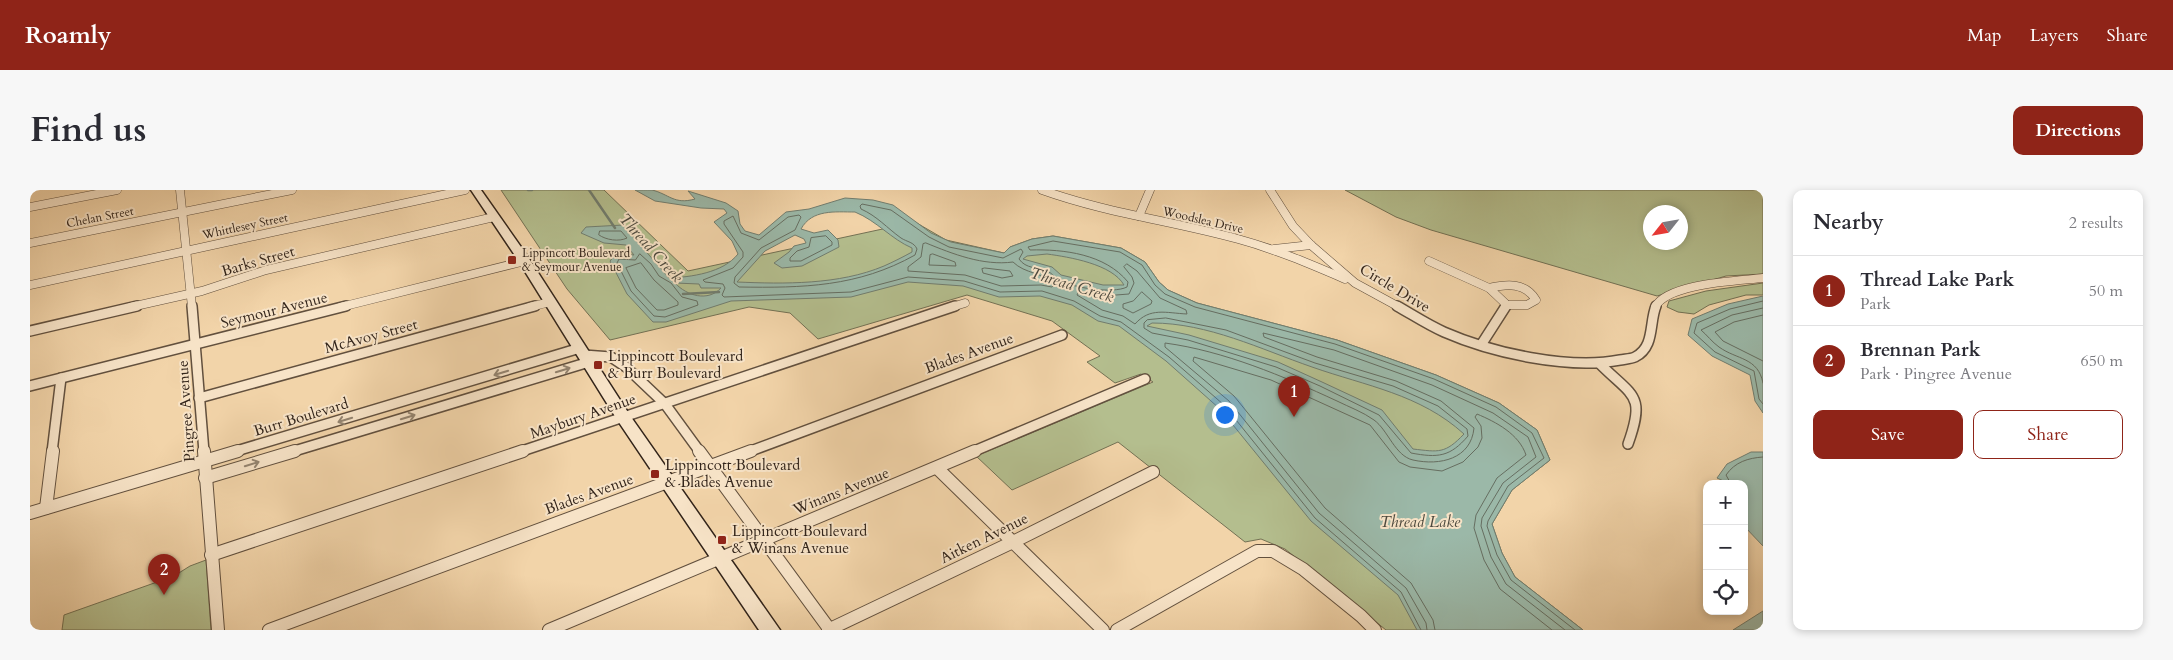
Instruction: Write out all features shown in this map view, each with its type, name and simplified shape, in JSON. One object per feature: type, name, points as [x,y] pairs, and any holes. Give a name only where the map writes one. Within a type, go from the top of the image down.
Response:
[{"type":"street","points":[[30,206],[118,190]]},
{"type":"street","name":"Pingree Avenue","points":[[180,190],[196,344],[218,630]]},
{"type":"street","name":"Chelan Street","points":[[30,243],[292,190]]},
{"type":"street","name":"Whittlesey Street","points":[[30,284],[465,190]]},
{"type":"street","points":[[476,190],[524,261],[624,418],[770,630]]},
{"type":"street","name":"Woodslea Drive","points":[[1042,190],[1073,201],[1224,235],[1273,249],[1355,283]]},
{"type":"street","points":[[1139,216],[1150,190]]},
{"type":"street","name":"Circle Drive","points":[[1270,190],[1293,226],[1311,245],[1355,283],[1444,332],[1481,345],[1537,359],[1600,364],[1636,357],[1650,342],[1655,307],[1666,295],[1683,290],[1763,278]]},
{"type":"street","name":"Barks Street","points":[[30,332],[190,294],[224,285],[266,270],[494,217]]},
{"type":"street","name":"Woodslea Drive","points":[[1273,249],[1311,245]]},
{"type":"street","name":"Seymour Avenue","points":[[30,386],[524,261]]},
{"type":"street","points":[[1429,261],[1489,288],[1507,305],[1527,305],[1536,300],[1530,290],[1520,286],[1510,284],[1489,288]]},
{"type":"street","name":"McAvoy Street","points":[[199,398],[550,302]]},
{"type":"street","name":"Maybury Avenue","points":[[211,555],[965,304]]},
{"type":"street","points":[[1481,345],[1507,305]]},
{"type":"street","name":"Blades Avenue","points":[[268,630],[1062,335]]},
{"type":"street","points":[[585,355],[611,357],[626,367],[665,404],[829,630]]},
{"type":"street","name":"Burr Boulevard","points":[[30,513],[585,355]]},
{"type":"street","name":"Burr Boulevard","points":[[205,478],[585,355]]},
{"type":"street","points":[[1600,364],[1632,394],[1637,405],[1628,444]]},
{"type":"street","points":[[46,508],[61,378]]},
{"type":"street","name":"Winans Avenue","points":[[549,630],[1145,380]]},
{"type":"street","points":[[937,468],[1015,541],[1103,630]]},
{"type":"street","name":"Aitken Avenue","points":[[829,630],[1015,541],[1153,472]]},
{"type":"street","points":[[1117,630],[1258,551],[1273,551],[1303,569],[1361,616],[1375,630]]},
{"type":"green space","points":[[501,190],[604,190],[688,271],[915,222],[946,240],[1004,253],[1010,247],[1032,239],[1053,236],[1121,248],[1145,262],[1159,282],[1168,290],[1197,303],[1337,340],[1436,375],[1499,403],[1537,430],[1550,460],[1512,490],[1492,524],[1502,553],[1515,577],[1583,630],[1386,630],[1285,549],[1261,539],[1245,542],[1118,442],[1012,490],[976,456],[1153,382],[1141,374],[1115,383],[1087,362],[1100,356],[1052,321],[967,295],[818,339],[790,313],[749,307],[610,340],[567,289]]},
{"type":"green space","points":[[1345,190],[1763,190],[1763,274],[1726,276],[1657,296],[1431,230],[1396,217]]},
{"type":"green space","points":[[1763,283],[1763,295],[1746,295],[1709,305],[1694,314],[1678,312],[1667,307],[1669,301],[1706,291]]},
{"type":"green space","points":[[206,560],[211,630],[62,630],[64,615],[174,576],[190,566]]},
{"type":"water","name":"Thread Lake","points":[[635,190],[652,190],[682,201],[695,199],[688,191],[726,203],[738,211],[740,224],[745,231],[759,235],[786,212],[809,209],[845,198],[873,200],[893,205],[931,233],[951,242],[1004,253],[1010,247],[1032,239],[1053,236],[1121,248],[1145,262],[1159,282],[1168,290],[1197,303],[1337,340],[1436,375],[1499,403],[1537,430],[1550,460],[1512,490],[1492,524],[1502,553],[1515,577],[1583,630],[1417,630],[1398,595],[1311,521],[1220,409],[1166,361],[1119,326],[1098,321],[1072,305],[1040,296],[999,297],[963,286],[908,282],[851,297],[731,301],[666,322],[653,322],[627,294],[610,261],[617,253],[634,255],[626,245],[604,243],[581,233],[586,227],[623,225],[669,278],[697,275],[715,270],[724,266],[738,254],[732,241],[714,222],[727,213],[724,209],[701,208],[655,201]],"holes":[[[832,212],[855,212],[912,248],[912,252],[884,266],[849,277],[792,283],[737,282],[765,251],[795,235],[804,239],[806,243],[794,246],[774,263],[782,268],[802,266],[839,247],[838,240],[828,230],[814,233],[801,229],[811,218]],[[1047,254],[1089,263],[1110,272],[1124,285],[1103,285],[1061,275],[1052,267],[1023,259],[1027,256]],[[675,283],[699,284],[701,288],[721,288],[710,295],[704,296],[691,294]],[[1152,323],[1173,324],[1193,327],[1234,338],[1312,367],[1411,400],[1447,420],[1464,434],[1452,445],[1441,450],[1413,449],[1382,410],[1322,382],[1278,362],[1189,335],[1147,326]]]},
{"type":"water","points":[[1763,296],[1763,413],[1755,401],[1750,375],[1712,356],[1688,335],[1692,319],[1728,304]]},
{"type":"water","points":[[1751,452],[1763,452],[1763,546],[1748,530],[1748,480],[1721,480],[1717,478],[1727,464]]},
{"type":"water","points":[[1763,611],[1763,630],[1733,630]]},
{"type":"waterway","name":"Thread Creek","points":[[589,190],[615,228]]},
{"type":"waterway","name":"Thread Creek","points":[[683,294],[719,292]]},
{"type":"place","name":"Lippincott Boulevard & Seymour Avenue","points":[[512,260]]},
{"type":"place","name":"Lippincott Boulevard & Burr Boulevard","points":[[598,365]]},
{"type":"place","name":"Thread Lake Park","points":[[1294,417]]},
{"type":"place","name":"Lippincott Boulevard & Blades Avenue","points":[[655,474]]},
{"type":"place","name":"Lippincott Boulevard & Winans Avenue","points":[[722,540]]},
{"type":"place","name":"Brennan Park","points":[[164,595]]}]
